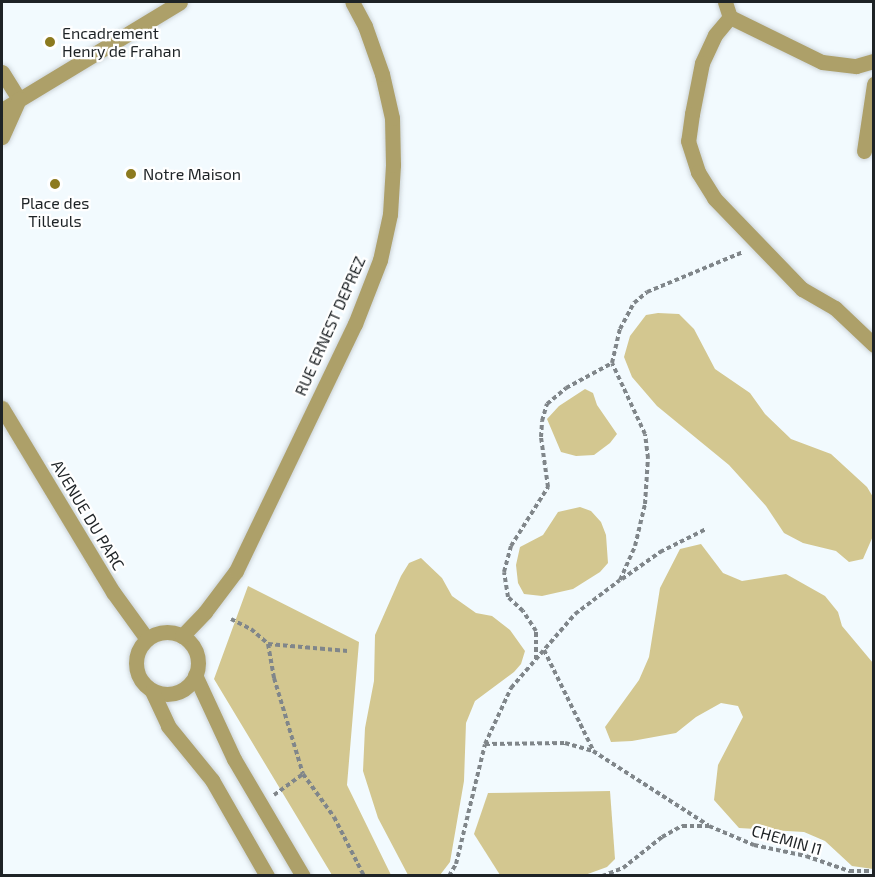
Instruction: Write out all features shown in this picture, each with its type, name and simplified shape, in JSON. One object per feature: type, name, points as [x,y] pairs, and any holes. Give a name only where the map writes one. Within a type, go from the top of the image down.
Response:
[{"type":"street","points":[[2,110],[180,2]]},
{"type":"street","name":"RUE ERNEST DEPREZ","points":[[182,636],[205,612],[236,571],[355,324],[380,261],[390,214],[393,165],[392,118],[382,74],[365,26],[352,2]]},
{"type":"street","points":[[725,2],[730,17],[822,62],[856,66],[873,61]]},
{"type":"street","points":[[730,17],[715,35],[702,63],[688,141],[698,172],[714,198],[802,289],[835,308],[873,345]]},
{"type":"street","points":[[2,72],[19,99]]},
{"type":"street","points":[[864,151],[873,84]]},
{"type":"street","points":[[2,137],[19,99]]},
{"type":"street","name":"AVENUE DU PARC","points":[[2,408],[113,591],[147,639]]},
{"type":"street","points":[[152,691],[172,694],[182,690],[195,675],[198,666],[194,649],[182,636],[165,632],[147,639],[140,646],[136,666],[138,676],[152,691],[168,726],[212,780],[267,876]]},
{"type":"street","points":[[195,675],[234,759],[303,876]]},
{"type":"path","points":[[620,580],[635,546],[643,514],[648,458],[645,434],[612,363],[620,329],[634,303],[647,292],[761,245]]},
{"type":"path","points":[[536,659],[536,631],[523,611],[508,597],[504,572],[511,546],[548,487],[541,437],[542,421],[548,404],[566,388],[612,363]]},
{"type":"path","points":[[449,876],[456,864],[485,744],[511,688],[575,615],[660,552],[706,529]]},
{"type":"path","points":[[231,619],[251,629],[268,644],[348,651]]},
{"type":"path","points":[[268,644],[274,678],[303,774],[334,817],[364,876]]},
{"type":"path","points":[[544,650],[593,751]]},
{"type":"path","points":[[485,744],[565,743],[593,751],[709,826]]},
{"type":"path","points":[[287,786],[303,774]]},
{"type":"path","name":"CHEMIN I1","points":[[602,876],[623,868],[662,837],[682,826],[709,826],[754,845],[807,856],[849,871],[873,871]]},
{"type":"shaded area","points":[[679,314],[694,329],[715,369],[750,393],[765,414],[791,439],[831,454],[867,487],[873,497],[873,536],[863,559],[849,562],[836,551],[803,543],[784,533],[766,506],[729,465],[657,406],[632,377],[624,357],[630,336],[646,315]]},
{"type":"shaded area","points":[[585,389],[593,393],[597,405],[617,434],[610,443],[594,455],[576,456],[561,452],[547,419],[559,406]]},
{"type":"shaded area","points":[[580,507],[591,511],[601,522],[606,535],[608,563],[600,572],[573,589],[542,596],[524,594],[518,583],[516,565],[520,547],[543,535],[558,512]]},
{"type":"shaded area","points":[[701,544],[723,573],[742,581],[786,574],[825,596],[838,612],[842,626],[873,663],[873,869],[852,866],[825,841],[804,832],[739,828],[714,800],[718,765],[743,717],[738,706],[721,703],[696,717],[676,733],[632,741],[611,742],[605,727],[639,680],[649,657],[660,588],[680,549]]},
{"type":"shaded area","points":[[421,558],[442,578],[452,596],[476,613],[492,616],[510,630],[525,651],[521,664],[514,672],[475,701],[466,723],[464,781],[450,862],[440,875],[408,875],[378,818],[363,771],[365,728],[374,681],[375,635],[401,576],[409,563]]},
{"type":"shaded area","points":[[248,586],[359,642],[347,785],[391,875],[332,875],[214,679]]},
{"type":"shaded area","points":[[610,791],[615,859],[607,867],[585,875],[500,875],[474,834],[488,793]]},
{"type":"place","name":"Encadrement Henry de Frahan","points":[[50,42]]},
{"type":"place","name":"Notre Maison","points":[[131,174]]},
{"type":"place","name":"Place des Tilleuls","points":[[55,184]]}]
